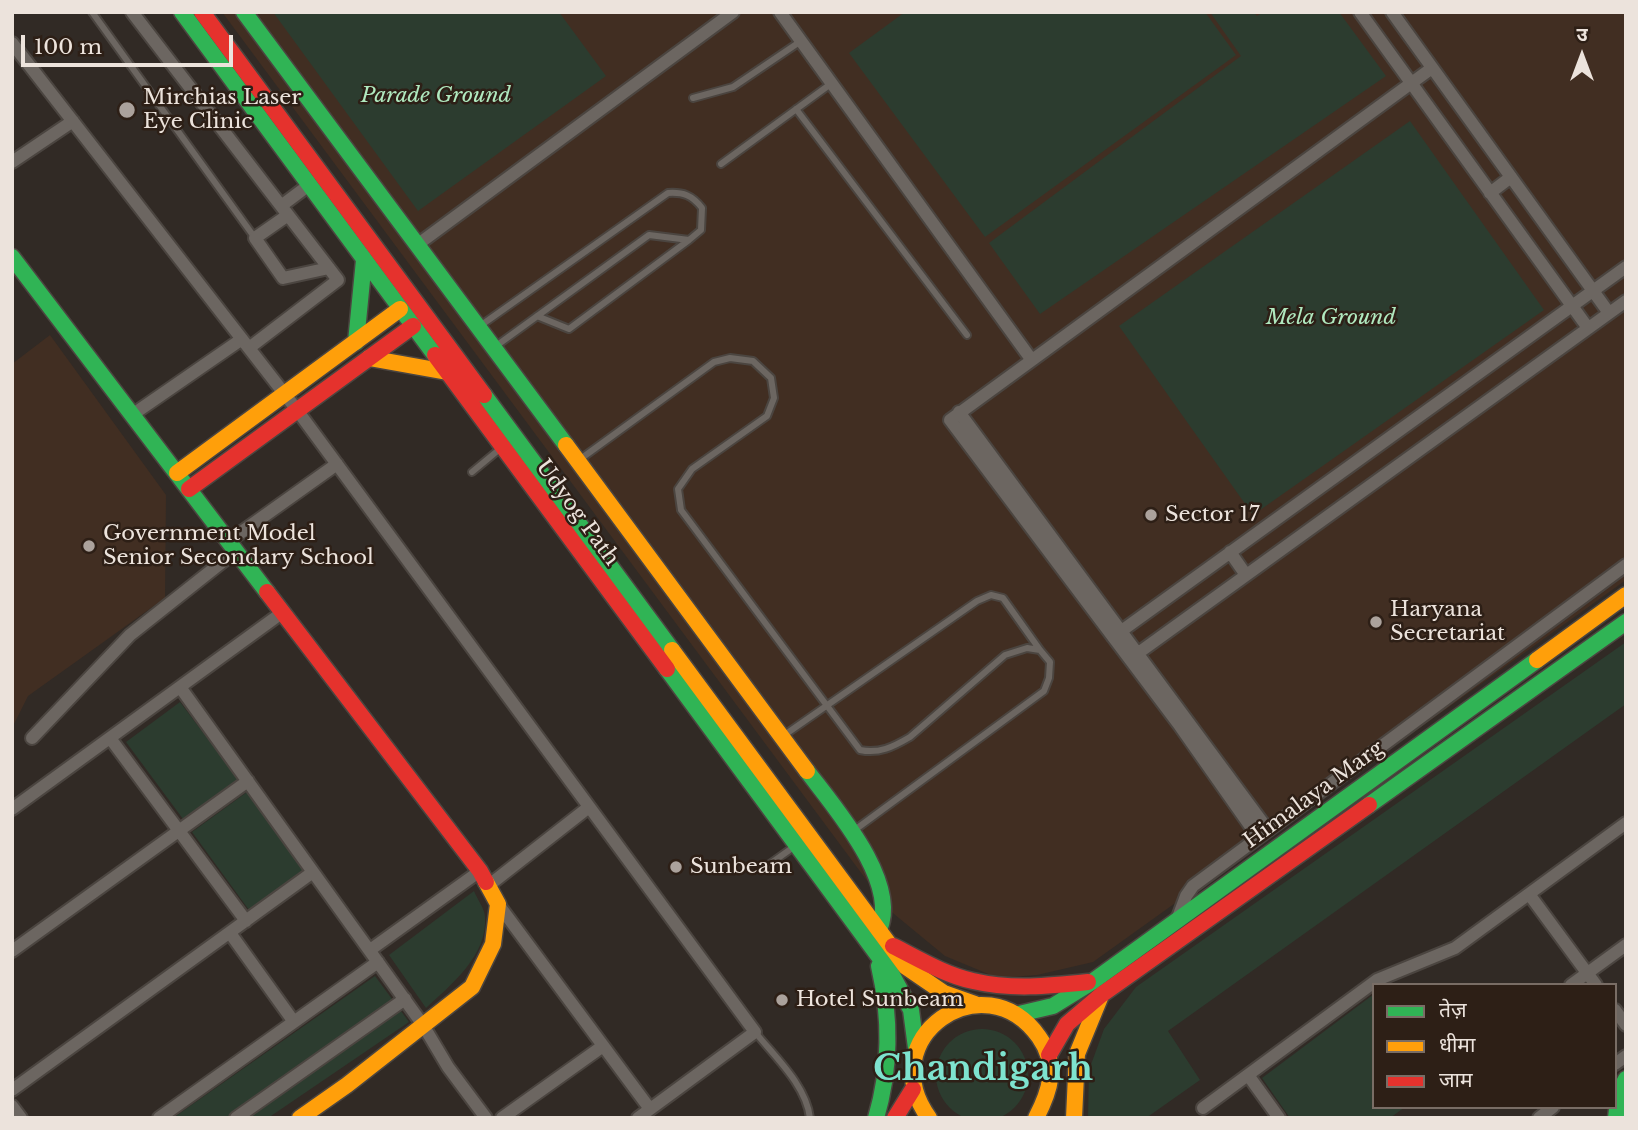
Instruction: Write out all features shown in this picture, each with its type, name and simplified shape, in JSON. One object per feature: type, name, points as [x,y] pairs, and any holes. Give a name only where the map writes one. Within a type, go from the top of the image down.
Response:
[{"type":"main road","name":"Udyog Path","points":[[181,12],[796,845],[883,949],[906,967],[944,993],[975,1004],[1002,1007],[1019,1014]]},
{"type":"main road","name":"Udyog Path","points":[[202,12],[879,930],[891,973],[911,1010],[916,1048],[911,1079],[913,1089]]},
{"type":"main road","points":[[244,12],[853,832],[879,886],[884,919],[879,930]]},
{"type":"main road","points":[[12,257],[480,871],[498,904],[493,944],[472,987],[347,1085],[300,1118]]},
{"type":"main road","points":[[355,342],[364,260]]},
{"type":"main road","points":[[177,473],[400,309]]},
{"type":"main road","points":[[189,489],[413,326]]},
{"type":"main road","points":[[369,358],[447,372]]},
{"type":"main road","name":"Himalaya Marg","points":[[1049,1055],[1067,1024],[1097,989],[1177,921],[1626,595]]},
{"type":"main road","name":"Himalaya Marg","points":[[1019,1014],[1053,1006],[1097,989],[1626,622]]},
{"type":"main road","points":[[876,1118],[887,1070],[890,1029],[883,949],[973,981],[1030,987],[1097,989],[1077,1054],[1074,1118]]},
{"type":"main road","points":[[916,1048],[931,1025],[947,1013],[975,1004]]},
{"type":"main road","points":[[1019,1014],[1043,1041],[1049,1055],[1052,1074],[1047,1110],[1036,1118]]},
{"type":"main road","points":[[1616,1118],[1619,1092],[1626,1079]]},
{"type":"main road","points":[[895,1118],[913,1089]]},
{"type":"main road","points":[[913,1089],[918,1103],[929,1118]]},
{"type":"street","points":[[132,12],[338,280],[245,344],[132,415]]},
{"type":"street","points":[[416,245],[733,12]]},
{"type":"street","points":[[780,12],[1031,359]]},
{"type":"street","points":[[1360,12],[1588,328]]},
{"type":"street","points":[[1392,12],[1609,313]]},
{"type":"street","points":[[12,43],[285,394],[755,1032],[638,1118]]},
{"type":"street","points":[[1263,834],[959,412],[1432,68]]},
{"type":"street","points":[[12,162],[73,121]]},
{"type":"street","points":[[1490,193],[1511,177]]},
{"type":"street","points":[[309,185],[255,238],[283,278],[329,268]]},
{"type":"street","points":[[1117,634],[1626,267]]},
{"type":"street","points":[[1134,656],[1626,301]]},
{"type":"street","points":[[32,738],[130,635],[232,546],[337,464]]},
{"type":"street","points":[[1230,552],[1246,575]]},
{"type":"street","points":[[1177,921],[1186,896],[1193,886],[1626,565]]},
{"type":"street","points":[[12,810],[282,612]]},
{"type":"street","points":[[180,687],[424,1025],[448,1067],[486,1118]]},
{"type":"street","points":[[110,738],[246,921]]},
{"type":"street","points":[[12,951],[247,781]]},
{"type":"street","points":[[488,886],[589,807]]},
{"type":"street","points":[[1373,983],[1455,948],[1626,823]]},
{"type":"street","points":[[370,950],[480,871]]},
{"type":"street","points":[[12,1090],[313,872]]},
{"type":"street","points":[[1529,894],[1595,983]]},
{"type":"street","points":[[498,904],[650,1109]]},
{"type":"street","points":[[230,933],[294,1022]]},
{"type":"street","points":[[1574,983],[1626,945]]},
{"type":"street","points":[[159,1118],[378,962]]},
{"type":"street","points":[[1203,1108],[1372,984]]},
{"type":"street","points":[[236,1118],[405,999]]},
{"type":"street","points":[[502,1118],[603,1046]]},
{"type":"street","points":[[1248,1075],[1279,1118]]},
{"type":"street","points":[[12,1106],[21,1118]]},
{"type":"street","points":[[1539,1118],[1553,1111]]},
{"type":"lane","points":[[92,12],[255,238]]},
{"type":"lane","points":[[693,99],[733,87],[801,41]]},
{"type":"lane","points":[[721,163],[831,83]]},
{"type":"lane","points":[[796,109],[967,335]]},
{"type":"lane","points":[[478,328],[667,193],[680,192],[694,198],[702,208],[701,230],[569,329],[537,316]]},
{"type":"lane","points":[[493,348],[649,235],[689,240]]},
{"type":"lane","points":[[578,461],[714,362],[730,358],[753,361],[771,378],[774,398],[767,416],[692,469],[678,489],[681,510],[860,750],[873,753],[891,748],[909,737],[1005,655],[1027,648],[1040,650]]},
{"type":"lane","points":[[472,472],[502,447]]},
{"type":"lane","points":[[782,737],[977,601],[991,595],[1003,598],[1050,662],[1049,678],[1044,691],[853,832]]},
{"type":"lane","points":[[767,866],[796,845]]},
{"type":"lane","points":[[755,1032],[802,1091],[810,1118]]},
{"type":"shaded area","points":[[222,12],[1626,12],[1626,580],[1093,962],[1037,975],[998,978],[945,956],[888,909]]},
{"type":"shaded area","name":"Government Model Senior Secondary School","points":[[50,335],[166,495],[165,598],[28,696],[12,728],[12,364]]},
{"type":"green space","name":"Parade Ground","points":[[273,12],[559,12],[606,76],[418,211]]},
{"type":"green space","points":[[905,12],[1205,12],[1236,55],[985,237],[849,53]]},
{"type":"green space","points":[[1210,12],[1254,12],[1257,16],[1263,12],[1339,12],[1386,76],[1040,314],[989,243],[1241,56]]},
{"type":"green space","name":"Mela Ground","points":[[1410,121],[1544,310],[1253,515],[1119,326]]},
{"type":"green space","points":[[1626,642],[1626,704],[1168,1031],[1200,1080],[1146,1118],[1088,1118],[1089,1070],[1104,1029],[1136,987]]},
{"type":"green space","points":[[180,702],[238,779],[183,819],[126,742]]},
{"type":"green space","points":[[247,792],[304,869],[249,910],[192,832]]},
{"type":"green space","points":[[474,891],[485,914],[481,944],[466,968],[426,1008],[389,955]]},
{"type":"green space","points":[[375,976],[409,1022],[268,1118],[173,1118]]},
{"type":"green space","points":[[1372,996],[1372,1109],[1402,1109],[1390,1118],[1290,1118],[1262,1078]]},
{"type":"green space","points":[[982,1029],[1000,1033],[1014,1043],[1024,1057],[1028,1075],[1024,1093],[1014,1107],[1000,1117],[982,1121],[964,1117],[950,1107],[940,1093],[936,1075],[940,1057],[950,1043],[964,1033]]},
{"type":"traffic: fast","points":[[182,12],[435,355]]},
{"type":"traffic: fast","points":[[244,12],[566,445]]},
{"type":"traffic: fast","points":[[12,257],[267,592]]},
{"type":"traffic: fast","points":[[356,342],[364,260]]},
{"type":"traffic: fast","points":[[484,395],[672,650]]},
{"type":"traffic: fast","points":[[1369,805],[1626,622]]},
{"type":"traffic: fast","points":[[1019,1014],[1053,1006],[1092,982],[1537,660]]},
{"type":"traffic: fast","points":[[667,669],[891,973],[911,1010],[916,1048]]},
{"type":"traffic: fast","points":[[807,771],[848,825],[873,868],[881,890],[883,911],[879,930]]},
{"type":"traffic: fast","points":[[876,1118],[888,1042],[886,1005],[879,966]]},
{"type":"traffic: fast","points":[[1616,1118],[1619,1092],[1626,1079]]},
{"type":"traffic: slow","points":[[177,473],[400,309]]},
{"type":"traffic: slow","points":[[369,358],[447,372]]},
{"type":"traffic: slow","points":[[566,445],[807,771]]},
{"type":"traffic: slow","points":[[1537,660],[1626,595]]},
{"type":"traffic: slow","points":[[672,650],[906,967],[944,993],[975,1004]]},
{"type":"traffic: slow","points":[[300,1118],[347,1085],[472,987],[493,944],[498,904],[486,882]]},
{"type":"traffic: slow","points":[[1074,1118],[1077,1054],[1100,998]]},
{"type":"traffic: slow","points":[[929,1118],[915,1088],[914,1061],[924,1037],[942,1018],[965,1007],[990,1006],[1016,1015],[1039,1037],[1045,1047],[1051,1068],[1050,1078],[1036,1118]]},
{"type":"traffic: jam","points":[[202,12],[484,395]]},
{"type":"traffic: jam","points":[[189,489],[413,326]]},
{"type":"traffic: jam","points":[[435,355],[667,669]]},
{"type":"traffic: jam","points":[[267,592],[486,882]]},
{"type":"traffic: jam","points":[[1049,1055],[1067,1024],[1101,995],[1369,805]]},
{"type":"traffic: jam","points":[[893,946],[952,975],[987,984],[1030,986],[1088,982]]},
{"type":"traffic: jam","points":[[895,1118],[913,1089]]},
{"type":"place","name":"Mirchias Laser Eye Clinic","points":[[127,110]]},
{"type":"place","name":"Sector 17","points":[[1151,515]]},
{"type":"place","name":"Government Model Senior Secondary School","points":[[89,546]]},
{"type":"place","name":"Haryana Secretariat","points":[[1376,622]]},
{"type":"place","name":"Sunbeam","points":[[676,867]]},
{"type":"place","name":"Hotel Sunbeam","points":[[782,1000]]},
{"type":"district","name":"Chandigarh","points":[[983,1070]]}]
